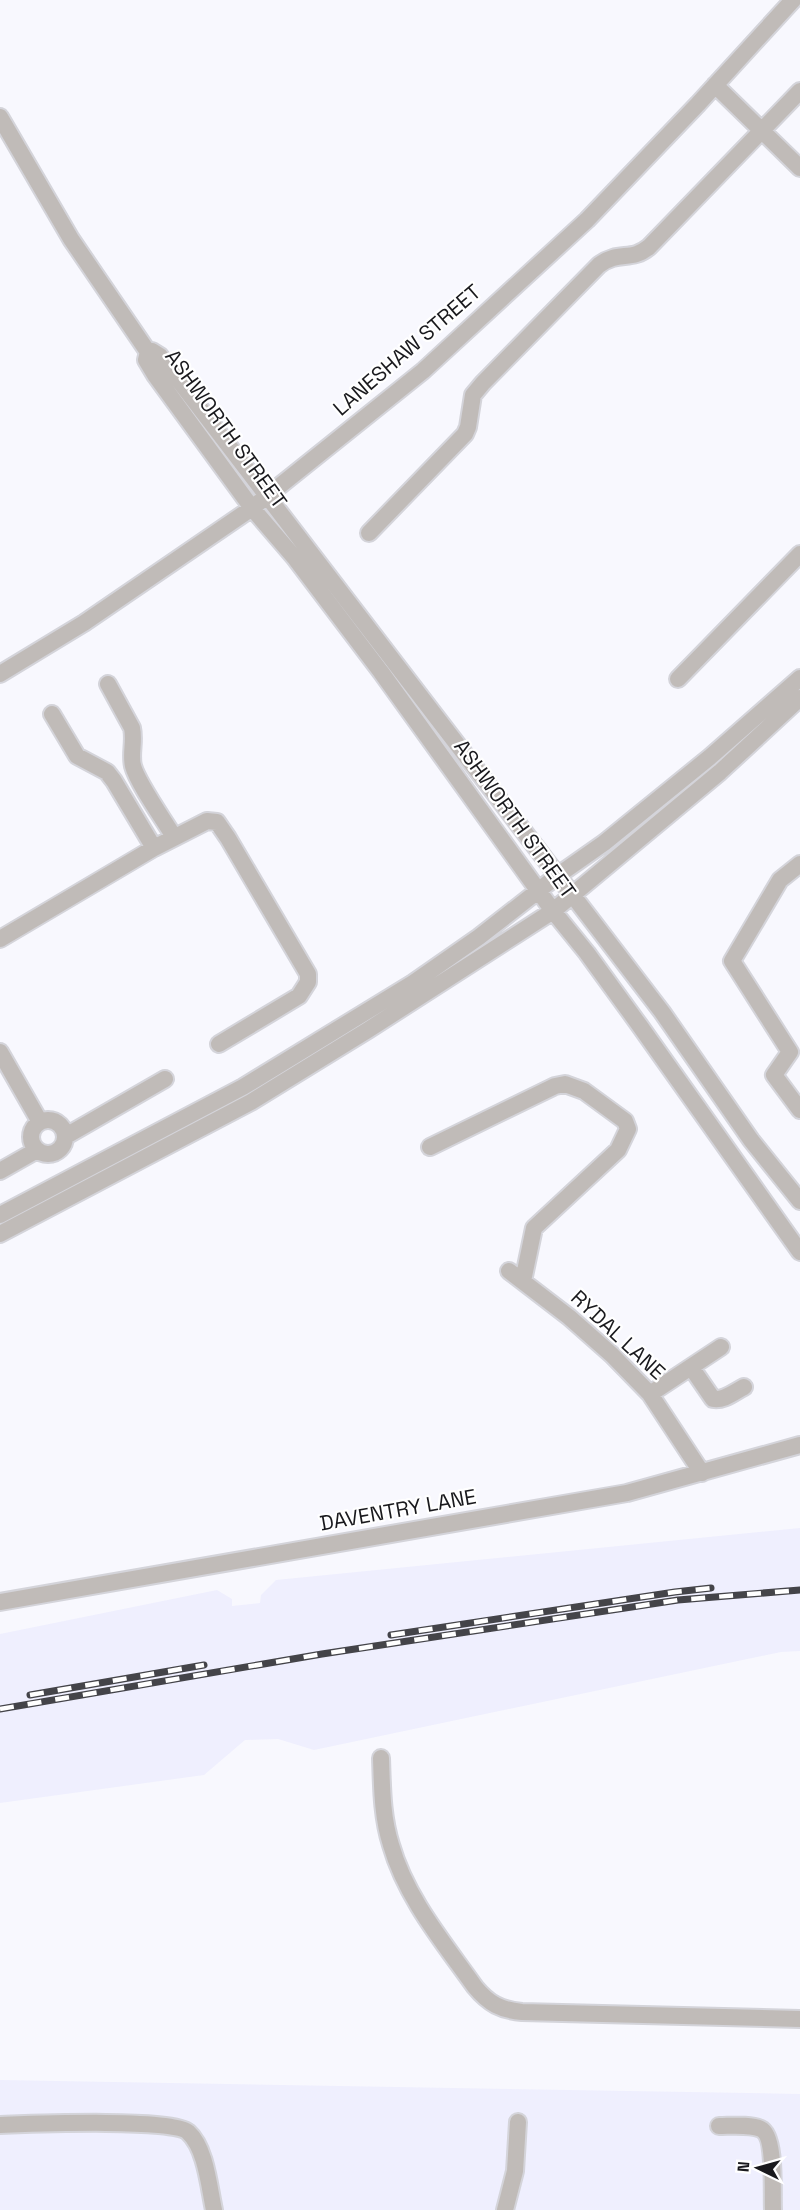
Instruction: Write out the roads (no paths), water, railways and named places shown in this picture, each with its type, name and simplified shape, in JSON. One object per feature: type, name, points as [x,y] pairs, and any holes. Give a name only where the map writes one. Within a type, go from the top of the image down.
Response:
[{"type":"street","name":"LANESHAW STREET","points":[[0,674],[84,623],[252,508],[423,371],[587,220],[715,86],[793,0]]},
{"type":"street","points":[[715,86],[800,168]]},
{"type":"street","points":[[369,533],[465,434],[473,395],[483,383],[599,265],[608,258],[634,256],[649,247],[800,91]]},
{"type":"street","points":[[0,117],[71,239],[148,352]]},
{"type":"street","name":"ASHWORTH STREET","points":[[800,1201],[751,1140],[662,1011],[267,495],[160,356],[152,351],[148,352],[146,360],[154,375],[252,508],[294,557],[375,663],[553,911],[640,1026],[800,1252]]},
{"type":"street","points":[[678,679],[800,554]]},
{"type":"street","points":[[0,1215],[243,1087],[413,983],[479,937],[612,836],[710,757],[800,678]]},
{"type":"street","points":[[108,684],[132,728],[134,736],[132,757],[137,774],[174,837]]},
{"type":"street","points":[[0,1234],[251,1102],[553,911],[720,772],[800,698]]},
{"type":"street","points":[[51,714],[77,756],[107,772],[114,781],[154,848]]},
{"type":"street","points":[[0,939],[174,837],[207,821],[217,822],[308,974],[308,982],[299,996],[219,1044]]},
{"type":"street","points":[[800,864],[780,880],[732,961],[790,1052],[774,1075],[800,1110]]},
{"type":"street","points":[[0,1052],[39,1122]]},
{"type":"street","points":[[39,1122],[32,1132],[31,1139],[36,1150],[43,1154],[56,1153],[62,1149],[66,1136],[165,1079]]},
{"type":"street","points":[[430,1147],[555,1086],[565,1084],[584,1091],[625,1120],[628,1129],[618,1150],[534,1228],[523,1281]]},
{"type":"street","points":[[39,1122],[53,1121],[59,1124],[66,1136]]},
{"type":"street","points":[[0,1171],[36,1150]]},
{"type":"street","name":"RYDAL LANE","points":[[509,1271],[569,1317],[612,1355],[650,1394],[702,1473]]},
{"type":"street","points":[[650,1394],[720,1347]]},
{"type":"street","points":[[690,1367],[713,1398],[719,1400],[725,1398],[744,1386]]},
{"type":"street","name":"DAVENTRY LANE","points":[[0,1602],[627,1493],[800,1445]]},
{"type":"street","points":[[381,1758],[384,1809],[390,1844],[409,1890],[475,1987],[486,2000],[495,2006],[506,2011],[522,2012],[800,2019]]},
{"type":"street","points":[[505,2210],[515,2171],[518,2122]]},
{"type":"street","points":[[0,2125],[111,2123],[173,2126],[187,2130],[201,2150],[214,2210]]},
{"type":"street","points":[[719,2126],[760,2128],[767,2134],[771,2145],[773,2210]]},
{"type":"railway","points":[[391,1635],[711,1588]]},
{"type":"railway","points":[[0,1709],[322,1654],[678,1600],[800,1590]]},
{"type":"railway","points":[[30,1695],[204,1665]]}]
